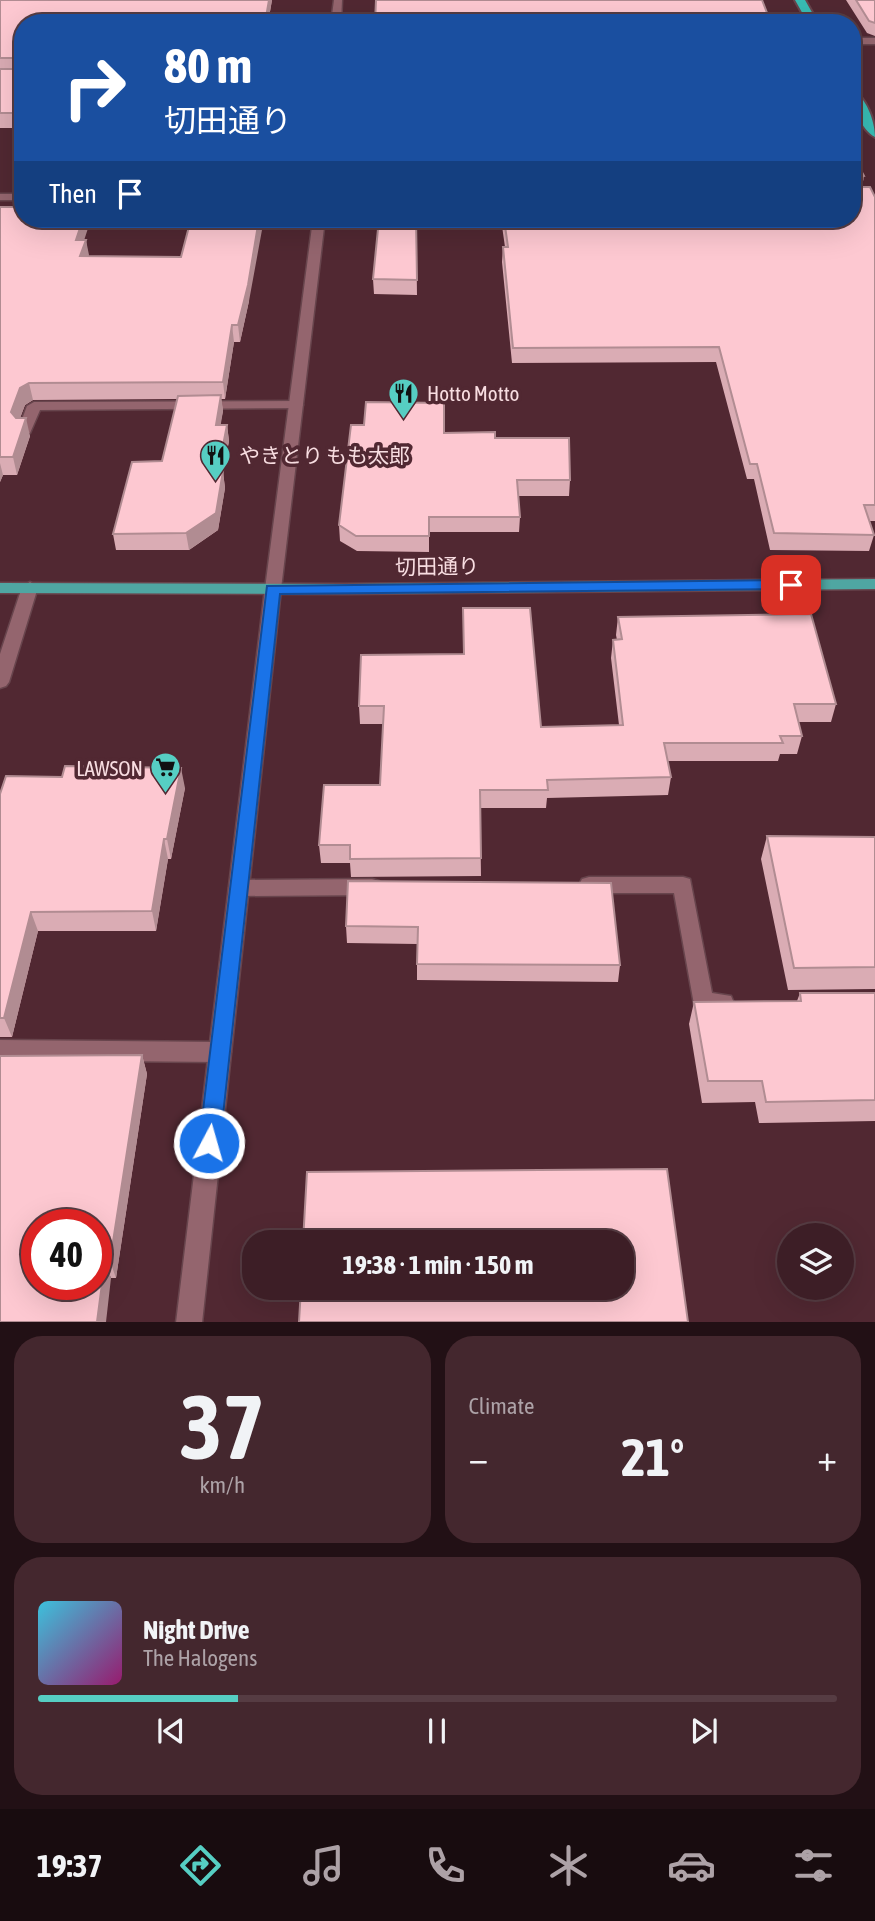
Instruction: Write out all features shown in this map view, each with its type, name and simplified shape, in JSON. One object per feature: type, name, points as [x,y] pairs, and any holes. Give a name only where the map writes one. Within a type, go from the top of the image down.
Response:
[{"type":"highway","points":[[861,109],[875,133]]},
{"type":"main road","name":"切田通り","points":[[0,588],[273,589],[875,584]]},
{"type":"street","points":[[189,1322],[273,589],[318,228]]},
{"type":"street","points":[[25,430],[34,406],[296,405]]},
{"type":"street","points":[[0,682],[30,587]]},
{"type":"street","points":[[572,886],[683,885],[703,1003],[742,1003]]},
{"type":"street","points":[[239,888],[391,887]]},
{"type":"street","points":[[0,1050],[220,1052]]},
{"type":"building","points":[[0,0],[269,0],[267,14],[14,14],[14,58],[0,58]]},
{"type":"building","points":[[376,0],[762,0],[767,14],[375,14]]},
{"type":"building","points":[[856,0],[875,0],[875,23],[869,21]]},
{"type":"building","points":[[0,69],[14,69],[14,113],[0,113]]},
{"type":"building","points":[[861,187],[870,187],[875,197],[875,505],[864,505],[874,535],[774,533],[757,464],[750,464],[719,347],[513,348],[503,247],[508,247],[505,228],[861,228]]},
{"type":"building","points":[[0,207],[14,207],[14,228],[80,228],[76,240],[86,240],[80,256],[181,257],[189,228],[258,228],[238,325],[232,325],[223,382],[29,383],[20,388],[11,412],[16,418],[26,418],[13,457],[0,457]]},
{"type":"building","points":[[378,228],[416,228],[417,280],[373,279]]},
{"type":"building","points":[[221,395],[216,425],[227,425],[218,471],[223,471],[216,513],[186,533],[113,534],[132,462],[162,461],[178,396]]},
{"type":"building","points":[[366,402],[444,403],[444,433],[495,432],[495,438],[569,438],[570,480],[517,480],[520,517],[429,517],[429,536],[356,536],[339,525],[351,425],[364,425]]},
{"type":"building","points":[[463,608],[530,608],[541,727],[623,725],[613,640],[622,639],[618,617],[811,614],[836,704],[794,704],[802,736],[780,736],[783,743],[664,743],[671,777],[547,780],[548,790],[480,790],[481,858],[350,859],[350,845],[319,845],[324,785],[380,785],[384,706],[359,706],[361,655],[464,654]]},
{"type":"building","points":[[65,766],[181,768],[167,839],[164,839],[152,911],[31,912],[4,1018],[0,1018],[0,794],[6,776],[62,777]]},
{"type":"building","points":[[767,836],[875,837],[875,967],[794,968]]},
{"type":"building","points":[[348,881],[611,883],[620,965],[417,964],[418,927],[346,926]]},
{"type":"building","points":[[800,993],[875,993],[875,1100],[766,1102],[762,1081],[708,1081],[694,1002],[801,1001]]},
{"type":"building","points":[[142,1055],[112,1248],[112,1209],[21,1209],[21,1300],[100,1300],[97,1322],[0,1322],[0,1056]]},
{"type":"building","points":[[667,1169],[688,1322],[299,1322],[300,1300],[634,1300],[634,1230],[304,1230],[307,1172]]},
{"type":"place","name":"Hotto Motto","points":[[404,420]]},
{"type":"place","name":"やきとり もも太郎","points":[[216,482]]},
{"type":"place","name":"LAWSON","points":[[166,795]]},
{"type":"route","points":[[209,1143],[273,589],[791,585]]}]
